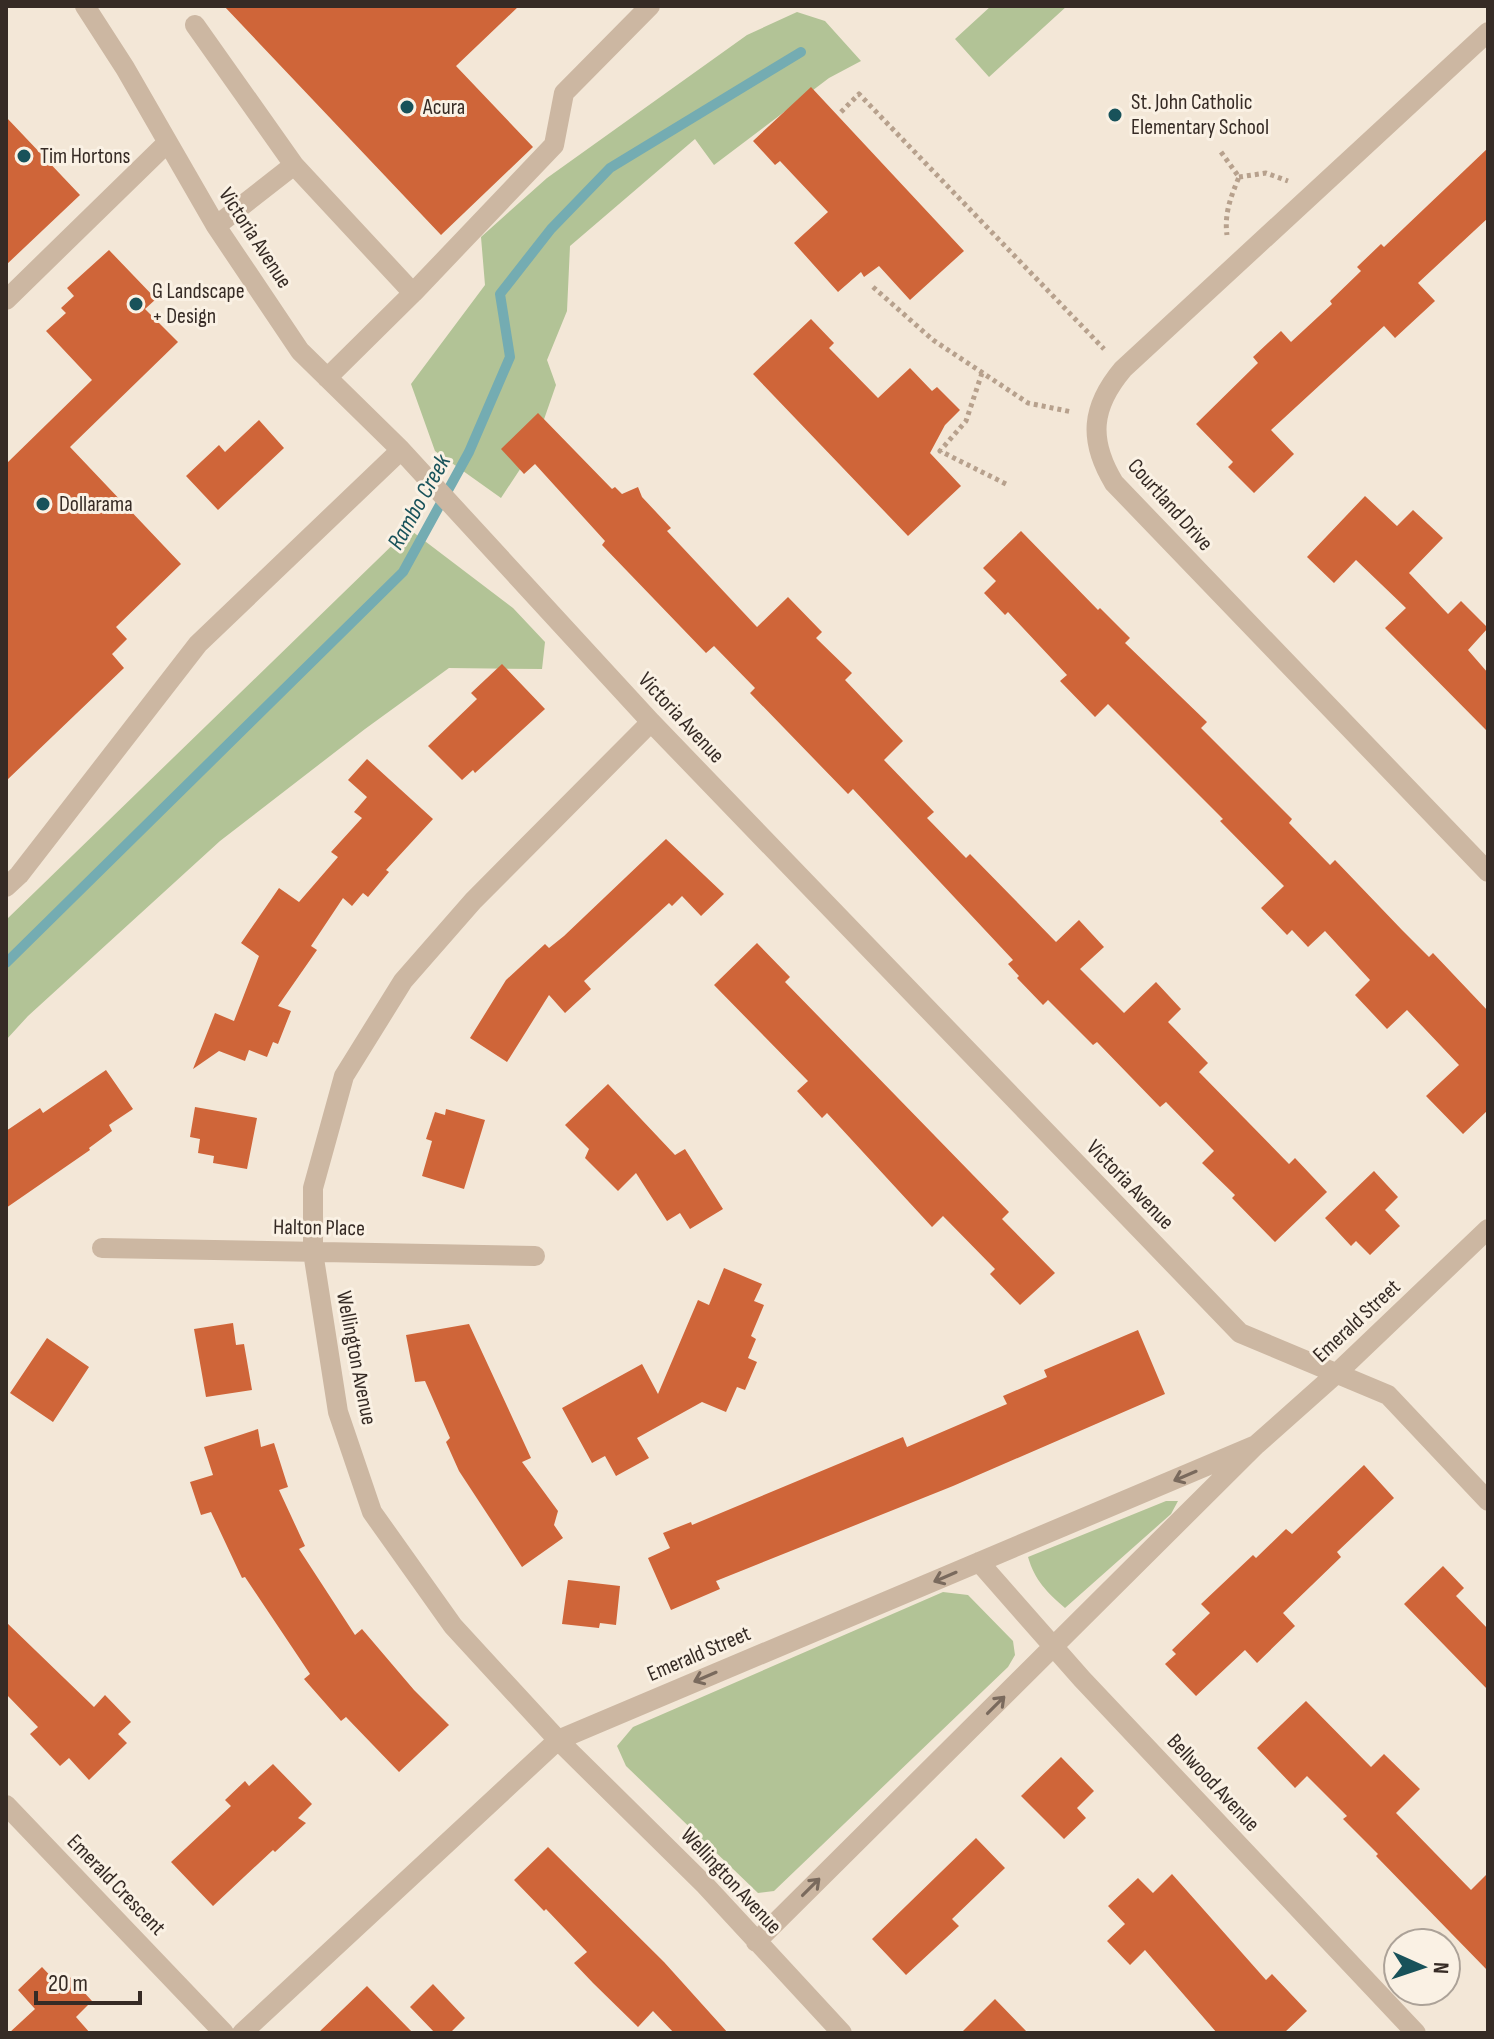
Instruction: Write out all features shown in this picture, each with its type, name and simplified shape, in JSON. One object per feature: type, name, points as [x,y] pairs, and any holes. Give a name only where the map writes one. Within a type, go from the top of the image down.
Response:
[{"type":"street","name":"Victoria Avenue","points":[[85,6],[125,68],[216,226],[300,351],[401,450],[651,722],[1240,1333],[1388,1395],[1488,1501]]},
{"type":"street","points":[[327,378],[554,145],[564,93],[650,6]]},
{"type":"street","points":[[195,25],[294,165],[413,293]]},
{"type":"street","name":"Courtland Drive","points":[[1488,32],[1123,369],[1105,390],[1097,417],[1102,463],[1114,483],[1488,872]]},
{"type":"street","points":[[6,300],[167,143]]},
{"type":"street","points":[[216,226],[294,165]]},
{"type":"street","points":[[6,887],[19,875],[198,644],[401,450]]},
{"type":"street","name":"Wellington Avenue","points":[[651,722],[473,901],[403,981],[344,1076],[313,1188],[313,1252],[338,1412],[372,1512],[453,1626],[558,1740],[705,1885],[842,2033]]},
{"type":"street","name":"Emerald Street","points":[[756,1942],[1256,1445],[1337,1373],[1488,1229]]},
{"type":"street","name":"Halton Place","points":[[102,1248],[535,1256]]},
{"type":"street","name":"Emerald Street","points":[[242,2033],[558,1740],[1256,1445]]},
{"type":"street","name":"Bellwood Avenue","points":[[979,1562],[1053,1648],[1416,2033]]},
{"type":"street","name":"Emerald Crescent","points":[[6,1805],[224,2033]]},
{"type":"path","points":[[841,112],[859,94],[1123,369]]},
{"type":"path","points":[[1221,152],[1239,177]]},
{"type":"path","points":[[1239,177],[1266,173],[1316,191]]},
{"type":"path","points":[[1231,269],[1225,223],[1230,198],[1239,177]]},
{"type":"path","points":[[873,287],[933,340],[1028,403],[1097,417]]},
{"type":"path","points":[[982,373],[966,421],[940,451],[1008,485]]},
{"type":"green space","points":[[991,6],[1067,6],[989,77],[955,39]]},
{"type":"green space","points":[[797,12],[825,21],[861,61],[829,78],[714,165],[695,139],[570,246],[567,311],[547,360],[556,385],[534,448],[501,498],[435,451],[411,384],[485,285],[481,237],[547,178],[747,35]]},
{"type":"green space","points":[[409,529],[513,608],[545,642],[542,669],[449,668],[220,841],[28,1016],[6,1040],[6,920]]},
{"type":"green space","points":[[1166,1501],[1178,1501],[1171,1514],[1065,1608],[1034,1573],[1028,1557]]},
{"type":"green space","points":[[943,1592],[968,1595],[1013,1641],[1015,1655],[1008,1667],[774,1891],[758,1893],[626,1766],[617,1746],[633,1727]]},
{"type":"building","name":"Acura","points":[[224,6],[519,6],[456,66],[533,147],[441,235]]},
{"type":"building","points":[[811,87],[964,251],[910,300],[879,266],[864,277],[861,272],[838,292],[794,243],[828,212],[780,161],[775,165],[753,141]]},
{"type":"building","name":"Tim Hortons","points":[[6,117],[80,195],[6,265]]},
{"type":"building","points":[[1488,148],[1488,218],[1418,283],[1435,301],[1395,338],[1384,326],[1271,430],[1294,454],[1254,493],[1228,467],[1233,462],[1196,424],[1258,363],[1253,357],[1281,331],[1291,342],[1332,304],[1330,301],[1361,271],[1357,267],[1381,244],[1384,247]]},
{"type":"building","points":[[109,250],[156,299],[145,309],[178,342],[70,447],[181,564],[116,627],[127,639],[112,654],[124,668],[6,781],[6,464],[92,380],[46,331],[66,313],[61,308],[74,296],[67,288]]},
{"type":"building","points":[[811,319],[834,343],[829,348],[878,398],[910,368],[932,391],[937,387],[960,410],[945,425],[930,453],[961,486],[908,536],[753,374]]},
{"type":"building","points":[[538,413],[612,489],[615,487],[622,494],[638,487],[642,497],[671,528],[667,531],[757,627],[788,597],[822,632],[816,638],[852,673],[845,680],[903,741],[884,760],[934,812],[927,818],[966,858],[970,854],[1056,942],[1079,920],[1104,947],[1080,969],[1124,1013],[1156,982],[1181,1009],[1168,1022],[1208,1063],[1199,1072],[1289,1164],[1295,1158],[1327,1192],[1275,1242],[1232,1198],[1235,1195],[1202,1163],[1214,1151],[1166,1102],[1160,1107],[1097,1042],[1093,1045],[1048,1000],[1043,1005],[1017,978],[1019,976],[1008,964],[1013,960],[853,789],[848,794],[750,693],[755,688],[714,646],[706,653],[602,545],[605,541],[535,464],[524,474],[501,449]]},
{"type":"building","points":[[259,420],[284,448],[218,510],[186,476],[219,445],[225,452]]},
{"type":"building","points":[[1365,496],[1397,526],[1413,510],[1443,538],[1409,573],[1448,614],[1461,601],[1488,628],[1468,650],[1488,673],[1488,732],[1385,628],[1406,608],[1356,560],[1334,583],[1307,557]]},
{"type":"building","points":[[1021,531],[1098,610],[1100,608],[1130,638],[1125,643],[1207,722],[1201,728],[1292,819],[1289,823],[1330,865],[1335,860],[1429,957],[1433,953],[1488,1011],[1488,1110],[1463,1134],[1426,1096],[1459,1065],[1407,1010],[1387,1029],[1355,995],[1370,980],[1325,931],[1308,947],[1292,930],[1287,935],[1261,908],[1284,886],[1220,821],[1223,819],[1108,704],[1095,717],[1060,681],[1067,675],[1008,612],[1005,615],[984,593],[996,581],[983,568]]},
{"type":"building","points":[[502,664],[545,709],[475,773],[473,770],[462,780],[428,746],[477,699],[471,693]]},
{"type":"building","points":[[367,759],[433,819],[386,870],[389,872],[368,897],[363,893],[352,906],[343,898],[311,946],[317,950],[278,1006],[291,1011],[278,1044],[273,1042],[267,1057],[249,1050],[245,1061],[219,1051],[193,1069],[215,1013],[234,1021],[259,956],[241,943],[279,888],[299,902],[338,857],[331,852],[362,818],[354,812],[367,797],[348,780]]},
{"type":"building","points":[[666,839],[724,894],[701,916],[682,896],[672,906],[669,903],[584,981],[591,989],[565,1013],[549,995],[507,1062],[470,1038],[506,980],[545,944],[549,948],[564,936]]},
{"type":"building","points":[[757,943],[790,977],[785,982],[1009,1212],[1002,1219],[1055,1273],[1020,1305],[990,1274],[995,1269],[943,1216],[932,1227],[827,1113],[822,1118],[797,1091],[808,1081],[714,985]]},
{"type":"building","points":[[106,1070],[133,1109],[109,1125],[112,1131],[90,1150],[6,1208],[6,1131],[40,1108],[43,1113]]},
{"type":"building","points":[[608,1084],[675,1155],[685,1149],[723,1209],[690,1229],[680,1213],[667,1221],[636,1173],[618,1191],[585,1158],[589,1149],[565,1125]]},
{"type":"building","points":[[195,1107],[257,1118],[247,1169],[213,1163],[214,1156],[198,1153],[200,1139],[190,1137]]},
{"type":"building","points":[[446,1109],[485,1120],[464,1189],[422,1176],[432,1141],[426,1139],[435,1112],[445,1115]]},
{"type":"building","points":[[1374,1171],[1398,1197],[1385,1210],[1400,1226],[1370,1255],[1356,1241],[1351,1246],[1325,1218]]},
{"type":"building","points":[[724,1268],[762,1284],[754,1301],[764,1305],[751,1336],[756,1339],[748,1358],[757,1362],[745,1390],[737,1387],[726,1412],[702,1402],[637,1438],[649,1458],[616,1476],[605,1456],[592,1463],[562,1408],[642,1364],[658,1394],[698,1300],[709,1305]]},
{"type":"building","points":[[233,1323],[236,1345],[244,1344],[252,1390],[206,1397],[194,1329]]},
{"type":"building","points":[[469,1324],[531,1458],[522,1462],[558,1511],[554,1525],[563,1538],[522,1567],[459,1471],[446,1442],[450,1438],[425,1381],[415,1382],[406,1335]]},
{"type":"building","points":[[1138,1330],[1165,1394],[953,1486],[716,1581],[720,1589],[671,1610],[648,1558],[670,1548],[663,1533],[691,1522],[692,1525],[903,1437],[907,1447],[1007,1404],[1003,1396],[1047,1377],[1044,1370]]},
{"type":"building","points":[[47,1338],[89,1367],[53,1422],[10,1393]]},
{"type":"building","points":[[258,1429],[261,1447],[274,1443],[288,1487],[279,1490],[305,1546],[299,1549],[355,1635],[362,1629],[414,1690],[449,1725],[399,1772],[346,1717],[341,1721],[304,1679],[310,1674],[245,1577],[242,1578],[211,1512],[201,1515],[190,1482],[213,1475],[204,1447]]},
{"type":"building","points":[[1364,1465],[1394,1498],[1337,1552],[1341,1557],[1283,1613],[1295,1626],[1257,1663],[1245,1650],[1196,1696],[1165,1664],[1176,1654],[1172,1650],[1210,1613],[1201,1604],[1286,1529],[1292,1534]]},
{"type":"building","points":[[1443,1566],[1464,1588],[1456,1596],[1488,1629],[1488,1690],[1404,1604]]},
{"type":"building","points":[[568,1580],[620,1586],[616,1625],[600,1623],[599,1628],[562,1624]]},
{"type":"building","points":[[6,1622],[94,1707],[105,1695],[131,1722],[118,1734],[127,1743],[89,1780],[69,1758],[60,1766],[30,1734],[38,1727],[6,1694]]},
{"type":"building","points":[[1306,1701],[1371,1767],[1384,1754],[1420,1789],[1396,1813],[1471,1890],[1488,1873],[1488,1971],[1462,1944],[1462,1927],[1445,1927],[1376,1856],[1378,1854],[1343,1819],[1347,1816],[1307,1776],[1295,1788],[1257,1748]]},
{"type":"building","points":[[1061,1757],[1094,1791],[1077,1808],[1086,1818],[1064,1839],[1021,1796]]},
{"type":"building","points":[[273,1764],[312,1804],[298,1818],[306,1823],[213,1906],[171,1862],[231,1806],[225,1800],[245,1781],[249,1786]]},
{"type":"building","points":[[976,1838],[1005,1868],[952,1919],[959,1926],[906,1975],[872,1939]]},
{"type":"building","points":[[548,1847],[664,1962],[728,2033],[674,2033],[653,2011],[638,2027],[593,1983],[574,1963],[587,1952],[514,1880]]},
{"type":"building","points":[[1172,1874],[1266,1980],[1272,1974],[1307,2011],[1284,2033],[1217,2033],[1145,1950],[1130,1965],[1107,1941],[1125,1924],[1108,1906],[1138,1878],[1153,1893]]},
{"type":"building","points":[[42,1967],[59,1985],[69,1976],[92,2001],[76,2017],[90,2033],[9,2033],[35,2009],[18,1990]]},
{"type":"building","points":[[433,1984],[465,2018],[450,2033],[435,2033],[410,2007]]},
{"type":"building","points":[[367,1986],[413,2033],[318,2033]]},
{"type":"building","points":[[995,1999],[1028,2033],[961,2033]]},
{"type":"waterway","name":"Rambo Creek","points":[[6,963],[403,572],[469,452],[510,357],[500,294],[551,229],[610,168],[801,52]]},
{"type":"place","name":"Acura","points":[[407,107]]},
{"type":"place","name":"St. John Catholic Elementary School","points":[[1115,115]]},
{"type":"place","name":"Tim Hortons","points":[[24,156]]},
{"type":"place","name":"G Landscape + Design","points":[[136,304]]},
{"type":"place","name":"Dollarama","points":[[43,504]]}]
